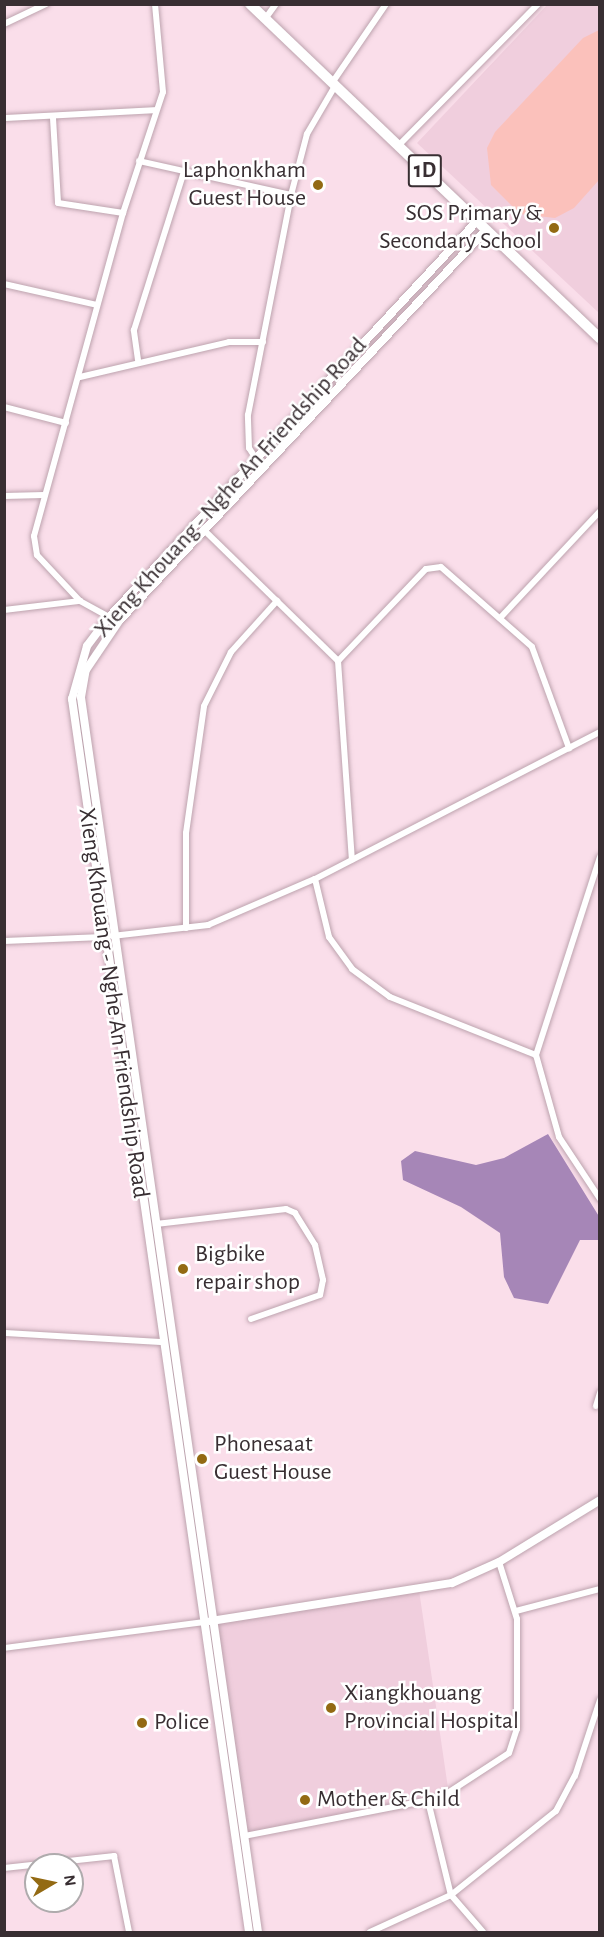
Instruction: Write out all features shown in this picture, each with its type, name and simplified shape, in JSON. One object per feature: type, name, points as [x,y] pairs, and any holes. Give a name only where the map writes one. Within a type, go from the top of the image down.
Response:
[{"type":"highway","name":"1D","points":[[250,4],[600,338]]},
{"type":"street","points":[[4,24],[46,4]]},
{"type":"street","points":[[109,617],[80,601],[37,555],[34,536],[80,377],[123,213],[165,80],[155,4]]},
{"type":"street","points":[[265,19],[276,4]]},
{"type":"street","points":[[256,459],[249,448],[248,415],[291,195],[307,134],[334,84],[386,4]]},
{"type":"street","points":[[398,146],[538,4]]},
{"type":"street","points":[[4,118],[53,118],[155,110]]},
{"type":"street","points":[[53,118],[58,203],[123,213]]},
{"type":"street","points":[[139,161],[291,195]]},
{"type":"street","points":[[138,360],[134,330],[184,171]]},
{"type":"street","name":"Xieng Khouang - Nghe An Friendship Road","points":[[249,1932],[103,937],[72,699],[87,646],[109,617],[477,221]]},
{"type":"street","name":"Xieng Khouang - Nghe An Friendship Road","points":[[258,1932],[82,725],[86,670],[119,621],[486,230]]},
{"type":"street","points":[[4,285],[98,305]]},
{"type":"street","points":[[80,377],[138,360],[229,342],[263,342]]},
{"type":"street","points":[[4,407],[66,423]]},
{"type":"street","points":[[4,496],[44,495]]},
{"type":"street","points":[[500,618],[597,518],[600,511]]},
{"type":"street","points":[[197,523],[338,661],[352,860]]},
{"type":"street","points":[[338,661],[435,565],[532,647],[569,748]]},
{"type":"street","points":[[4,610],[80,601]]},
{"type":"street","points":[[186,928],[186,833],[204,706],[231,652],[277,602]]},
{"type":"street","points":[[4,941],[103,937],[208,925],[315,879],[600,732]]},
{"type":"street","points":[[600,857],[537,1055],[560,1137],[600,1199]]},
{"type":"street","points":[[315,879],[329,937],[352,969],[390,997],[537,1055]]},
{"type":"street","points":[[156,1224],[286,1209],[295,1213],[315,1245],[323,1280],[320,1295],[251,1319]]},
{"type":"street","points":[[4,1333],[173,1341]]},
{"type":"street","points":[[596,1406],[600,1394]]},
{"type":"street","points":[[4,1648],[394,1595],[452,1583],[499,1562],[600,1500]]},
{"type":"street","points":[[244,1836],[449,1795],[514,1745],[516,1611],[499,1562]]},
{"type":"street","points":[[516,1611],[600,1589]]},
{"type":"street","points":[[370,1932],[451,1895],[556,1811],[575,1776],[600,1700]]},
{"type":"street","points":[[428,1800],[451,1895],[483,1932]]},
{"type":"street","points":[[4,1868],[114,1856],[129,1932]]},
{"type":"shaded area","name":"SOS Primary & Secondary School","points":[[547,5],[599,5],[599,313],[417,143]]},
{"type":"shaded area","points":[[599,30],[599,180],[574,208],[555,218],[520,214],[491,185],[487,148],[495,132],[583,38]]},
{"type":"shaded area","points":[[548,1134],[600,1218],[599,1240],[580,1240],[548,1304],[514,1298],[504,1277],[500,1233],[461,1207],[403,1180],[401,1161],[415,1151],[476,1165],[504,1158]]},
{"type":"shaded area","name":"Xiangkhouang Provincial Hospital","points":[[419,1590],[449,1795],[244,1836],[213,1621]]},
{"type":"place","name":"Laphonkham Guest House","points":[[318,185]]},
{"type":"place","name":"SOS Primary & Secondary School","points":[[554,228]]},
{"type":"place","name":"Bigbike repair shop","points":[[183,1269]]},
{"type":"place","name":"Phonesaat Guest House","points":[[202,1459]]},
{"type":"place","name":"Xiangkhouang Provincial Hospital","points":[[331,1708]]},
{"type":"place","name":"Police","points":[[142,1723]]},
{"type":"place","name":"Mother & Child","points":[[305,1800]]}]
